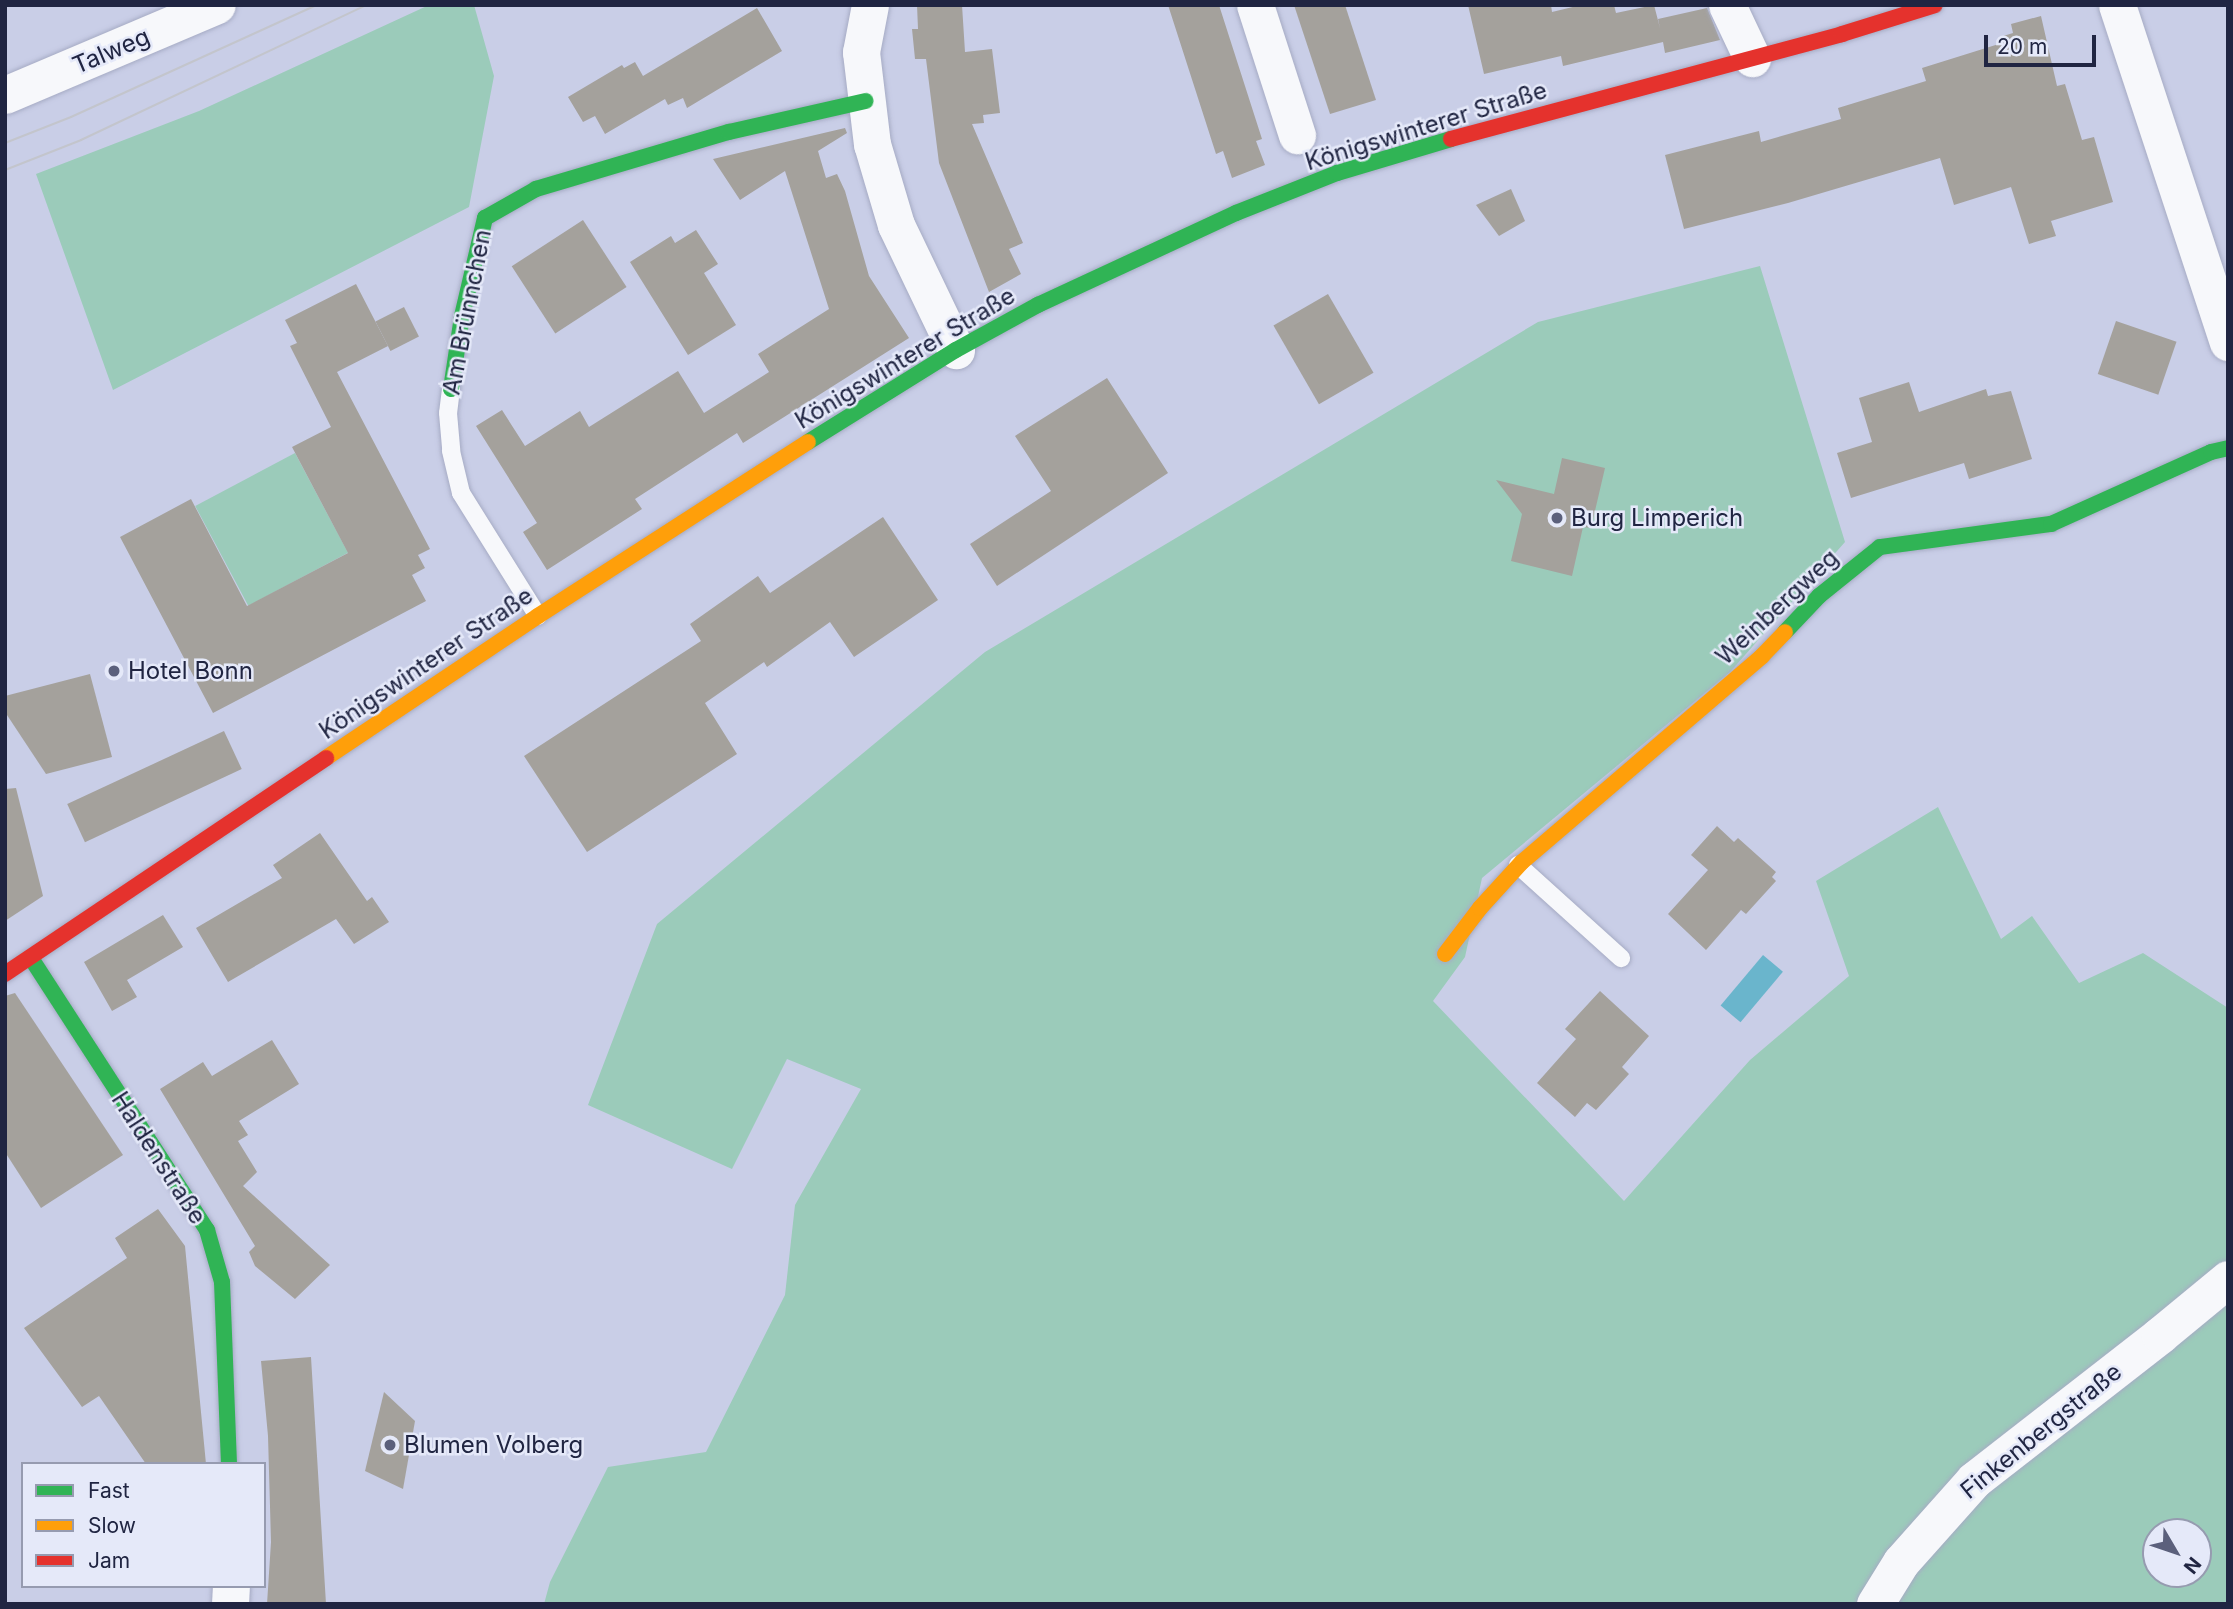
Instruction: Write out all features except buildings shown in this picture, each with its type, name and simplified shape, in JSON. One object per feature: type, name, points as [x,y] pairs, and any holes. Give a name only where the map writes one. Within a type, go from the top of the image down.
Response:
[{"type":"main road","name":"Königswinterer Straße","points":[[5,974],[538,616],[956,349],[1112,269],[1236,213],[1337,173],[1467,134],[1752,58],[1935,5]]},
{"type":"main road","name":"Am Brünnchen","points":[[451,389],[462,316],[485,218],[536,189],[729,132],[866,101]]},
{"type":"main road","name":"Weinbergweg","points":[[1445,954],[1480,908],[1518,866],[1762,656],[1819,596],[1880,547],[2051,524],[2211,452],[2228,448]]},
{"type":"main road","name":"Haldenstraße","points":[[31,958],[207,1230],[222,1282],[229,1462]]},
{"type":"street","name":"Talweg","points":[[5,95],[217,5]]},
{"type":"street","points":[[870,5],[861,52],[872,144],[896,225],[956,349]]},
{"type":"street","points":[[1255,5],[1297,135]]},
{"type":"street","points":[[1727,5],[1752,58]]},
{"type":"street","points":[[2117,5],[2228,342]]},
{"type":"street","name":"Finkenbergstraße","points":[[1875,1604],[1901,1562],[1974,1480],[2228,1279]]},
{"type":"lane","name":"Am Brünnchen","points":[[451,389],[448,413],[451,452],[461,493],[538,616]]},
{"type":"lane","points":[[1518,866],[1621,958]]},
{"type":"green space","points":[[429,5],[474,5],[494,76],[469,207],[113,390],[36,174],[199,111]]},
{"type":"green space","points":[[1760,266],[1845,542],[1730,672],[1482,878],[1465,957],[1433,1001],[1624,1201],[1750,1060],[1849,976],[1816,881],[1938,807],[2001,939],[2032,916],[2079,983],[2143,953],[2228,1008],[2228,1604],[544,1604],[550,1582],[608,1467],[706,1452],[785,1295],[795,1205],[861,1089],[787,1059],[732,1169],[588,1105],[657,924],[985,652],[1538,322]]},
{"type":"green space","points":[[295,453],[348,553],[248,606],[195,506]]},
{"type":"water","points":[[1763,955],[1783,972],[1740,1022],[1721,1006]]},
{"type":"tram line","points":[[5,143],[71,117],[317,5]]},
{"type":"tram line","points":[[5,170],[81,140],[367,5]]},
{"type":"traffic: fast","points":[[451,389],[462,316],[485,218],[536,189],[729,132],[866,101]]},
{"type":"traffic: fast","points":[[808,442],[956,350],[1038,305],[1236,213],[1337,173],[1451,139]]},
{"type":"traffic: fast","points":[[1785,632],[1819,596],[1880,547],[2051,524],[2211,452],[2228,448]]},
{"type":"traffic: fast","points":[[31,958],[207,1230],[222,1282],[229,1462]]},
{"type":"traffic: slow","points":[[326,758],[538,616],[808,442]]},
{"type":"traffic: slow","points":[[1445,954],[1480,908],[1522,862],[1762,656],[1785,632]]},
{"type":"traffic: jam","points":[[1451,139],[1842,34],[1935,5]]},
{"type":"traffic: jam","points":[[5,974],[326,758]]},
{"type":"place","name":"Burg Limperich","points":[[1557,518]]},
{"type":"place","name":"Hotel Bonn","points":[[114,671]]},
{"type":"place","name":"Blumen Volberg","points":[[390,1445]]}]
